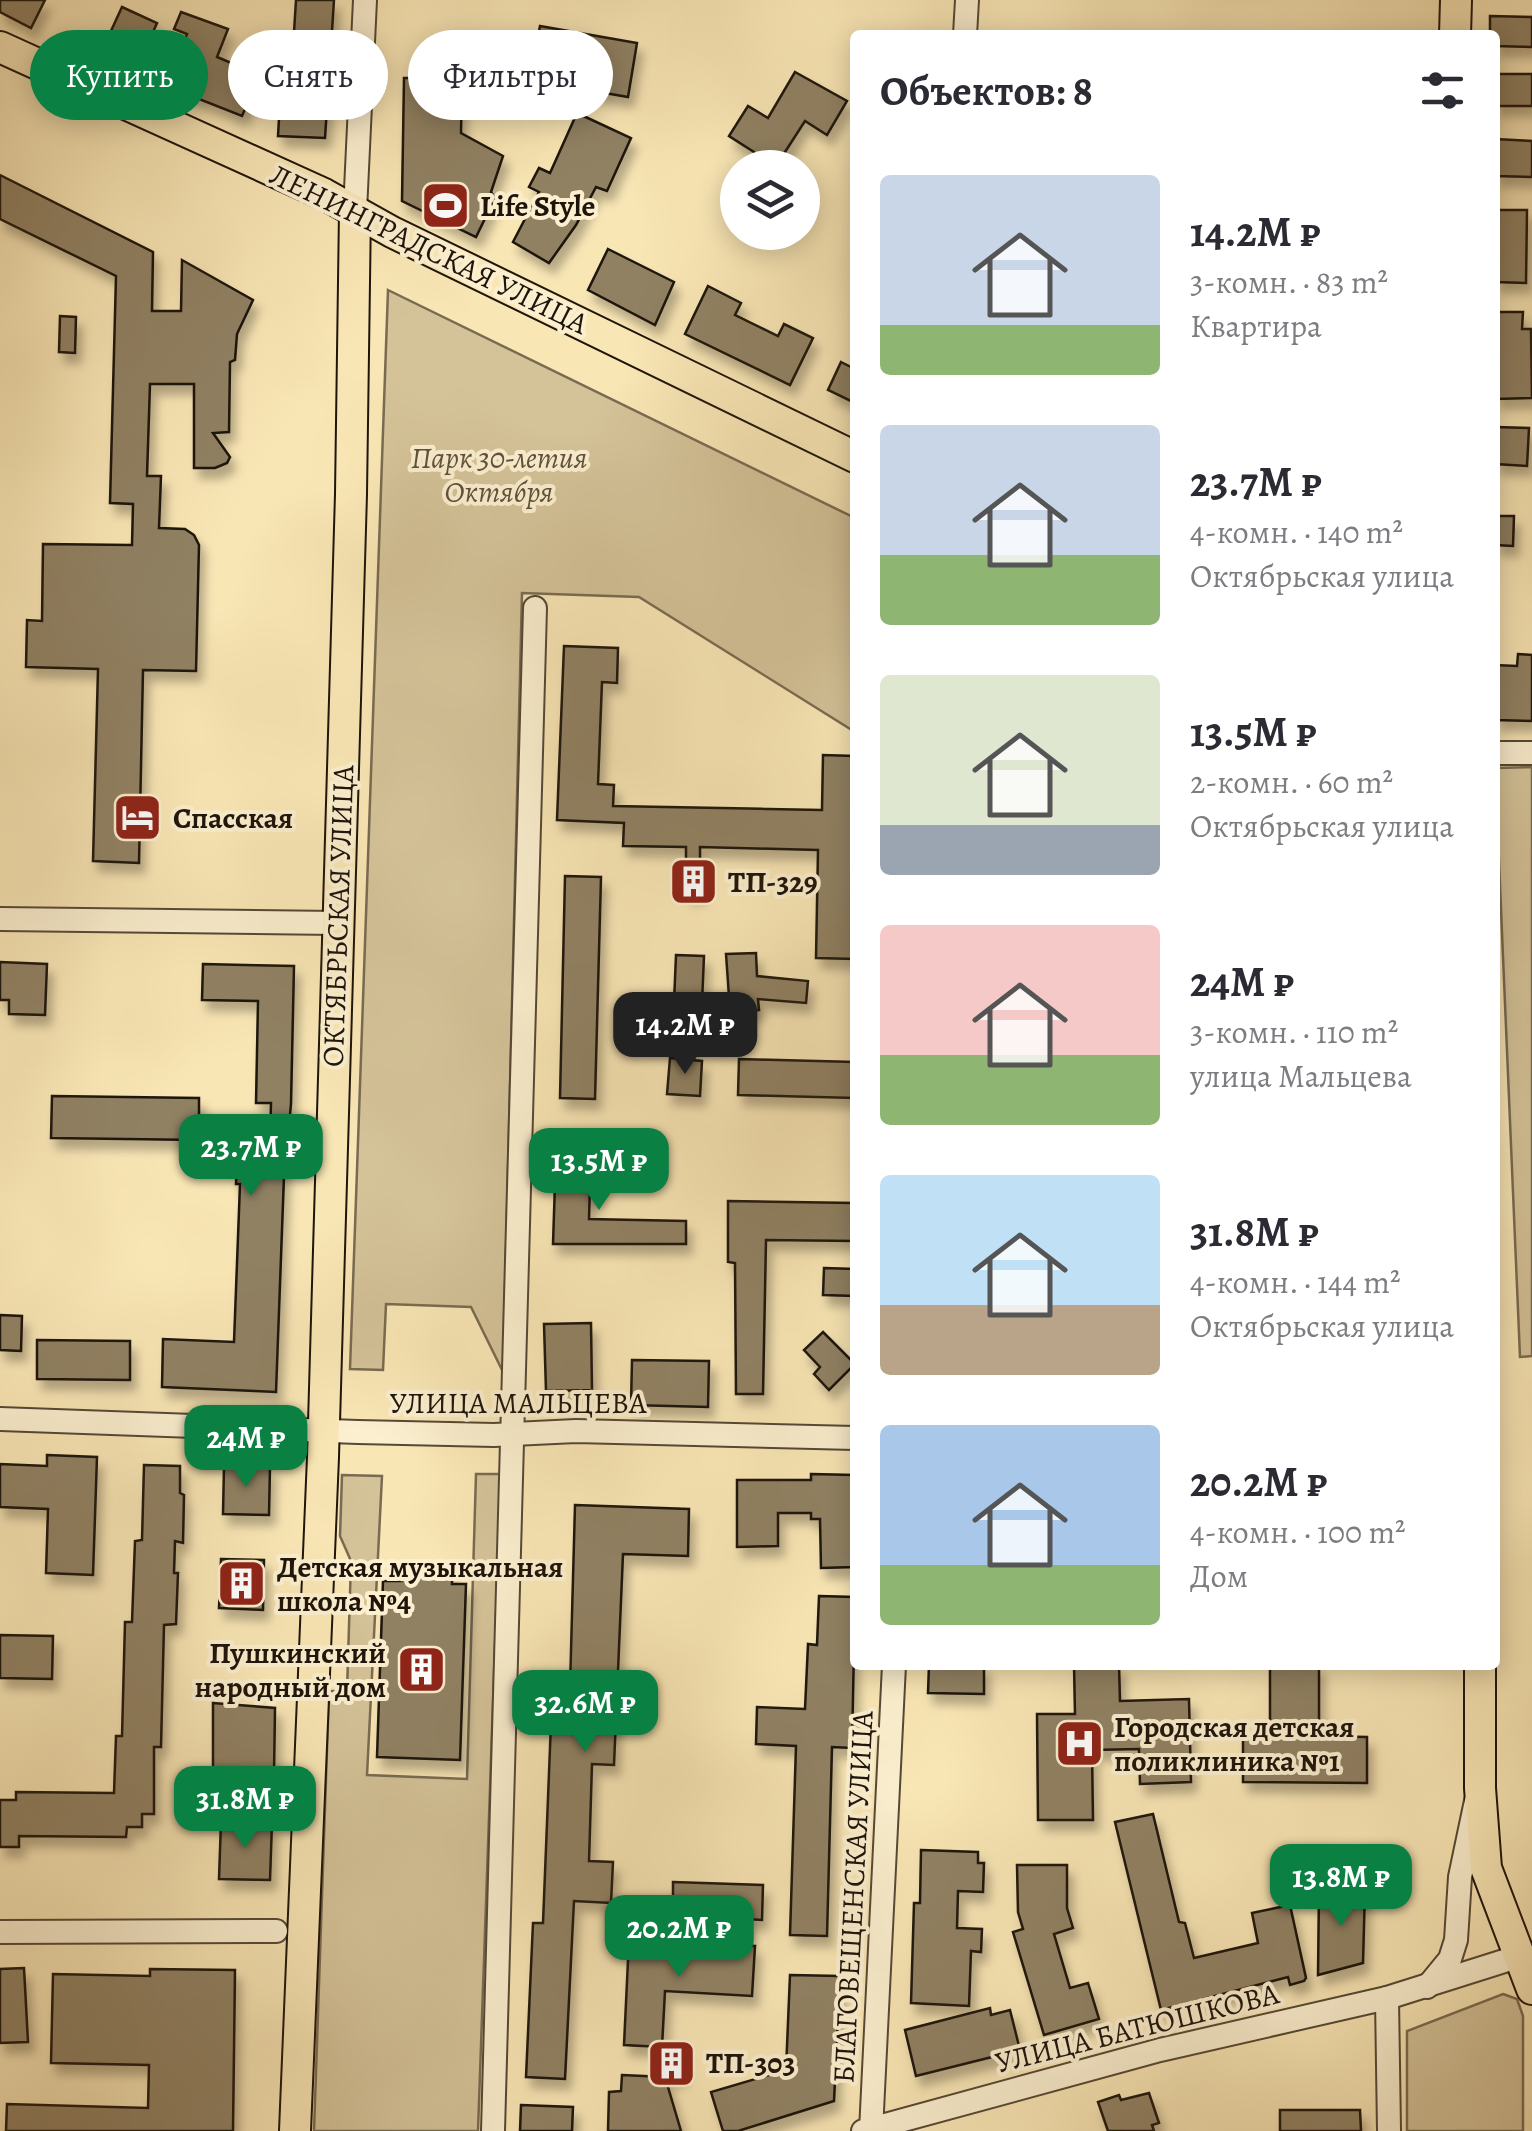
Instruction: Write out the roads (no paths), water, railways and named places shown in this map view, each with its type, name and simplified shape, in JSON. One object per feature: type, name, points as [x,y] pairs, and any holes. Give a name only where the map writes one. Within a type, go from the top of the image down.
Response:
[{"type":"main road","points":[[1455,30],[1456,0]]},
{"type":"main road","name":"ЛЕНИНГРАДСКАЯ УЛИЦА","points":[[0,47],[194,134],[850,455]]},
{"type":"main road","name":"ОКТЯБРЬСКАЯ УЛИЦА","points":[[295,2131],[323,1431],[351,494],[354,211]]},
{"type":"main road","points":[[1480,1670],[1480,1788],[1486,1868],[1532,1989]]},
{"type":"street","name":"ОКТЯБРЬСКАЯ УЛИЦА","points":[[354,211],[364,0]]},
{"type":"street","points":[[965,30],[967,0]]},
{"type":"street","points":[[493,2131],[535,608]]},
{"type":"street","points":[[1500,752],[1532,753]]},
{"type":"street","points":[[0,919],[337,923]]},
{"type":"street","name":"УЛИЦА МАЛЬЦЕВА","points":[[0,1419],[323,1431],[513,1435],[576,1431],[850,1438]]},
{"type":"street","name":"БЛАГОВЕЩЕНСКАЯ УЛИЦА","points":[[869,2130],[894,1670]]},
{"type":"street","points":[[1426,1987],[1450,1959],[1456,1940],[1466,1840],[1480,1788]]},
{"type":"street","points":[[0,1932],[276,1931]]},
{"type":"street","name":"УЛИЦА БАТЮШКОВА","points":[[869,2130],[1160,2050],[1388,1998],[1520,1956]]},
{"type":"street","points":[[1388,1998],[1388,2131]]},
{"type":"place","name":"Life Style","points":[[445,206]]},
{"type":"place","name":"Спасская","points":[[138,818]]},
{"type":"place","name":"ТП-329","points":[[693,882]]},
{"type":"place","name":"Детская музыкальная школа №4","points":[[242,1584]]},
{"type":"place","name":"Пушкинский народный дом","points":[[421,1670]]},
{"type":"place","name":"Городская детская поликлиника №1","points":[[1079,1744]]},
{"type":"place","name":"ТП-303","points":[[671,2063]]},
{"type":"park label","name":"Парк 30-летия Октября","points":[[499,475]]}]
